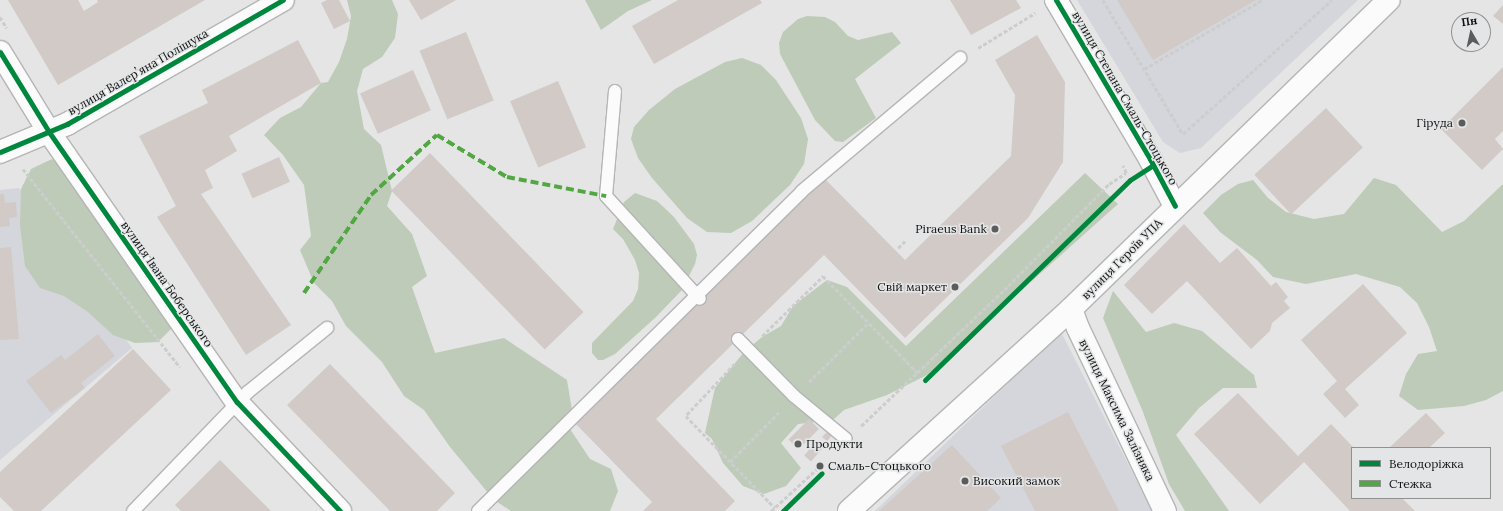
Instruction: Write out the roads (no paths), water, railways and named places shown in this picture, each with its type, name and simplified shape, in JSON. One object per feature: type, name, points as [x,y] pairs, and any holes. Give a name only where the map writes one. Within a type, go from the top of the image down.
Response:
[{"type":"street","name":"вулиця Валерʼяна Поліщука","points":[[0,152],[67,124],[283,0]]},
{"type":"street","name":"вулиця Степана Смаль-Стоцького","points":[[1056,0],[1150,158],[1175,206]]},
{"type":"street","name":"вулиця Героїв УПА","points":[[849,511],[1071,309],[1175,206],[1389,0]]},
{"type":"street","name":"вулиця Івана Боберського","points":[[0,52],[49,132],[237,402],[340,511]]},
{"type":"street","name":"вулиця Максима Залізняка","points":[[1071,309],[1078,328],[1165,511]]},
{"type":"lane","points":[[478,511],[698,297],[802,191],[960,58]]},
{"type":"lane","points":[[615,91],[606,196],[698,297]]},
{"type":"lane","points":[[133,511],[237,402],[327,328]]},
{"type":"lane","points":[[738,339],[794,396],[846,439]]},
{"type":"place","name":"Гіруда","points":[[1462,123]]},
{"type":"place","name":"Piraeus Bank","points":[[995,229]]},
{"type":"place","name":"Свій маркет","points":[[955,287]]},
{"type":"place","name":"Продукти","points":[[798,444]]},
{"type":"place","name":"Смаль-Стоцького","points":[[820,466]]},
{"type":"place","name":"Високий замок","points":[[965,481]]}]
